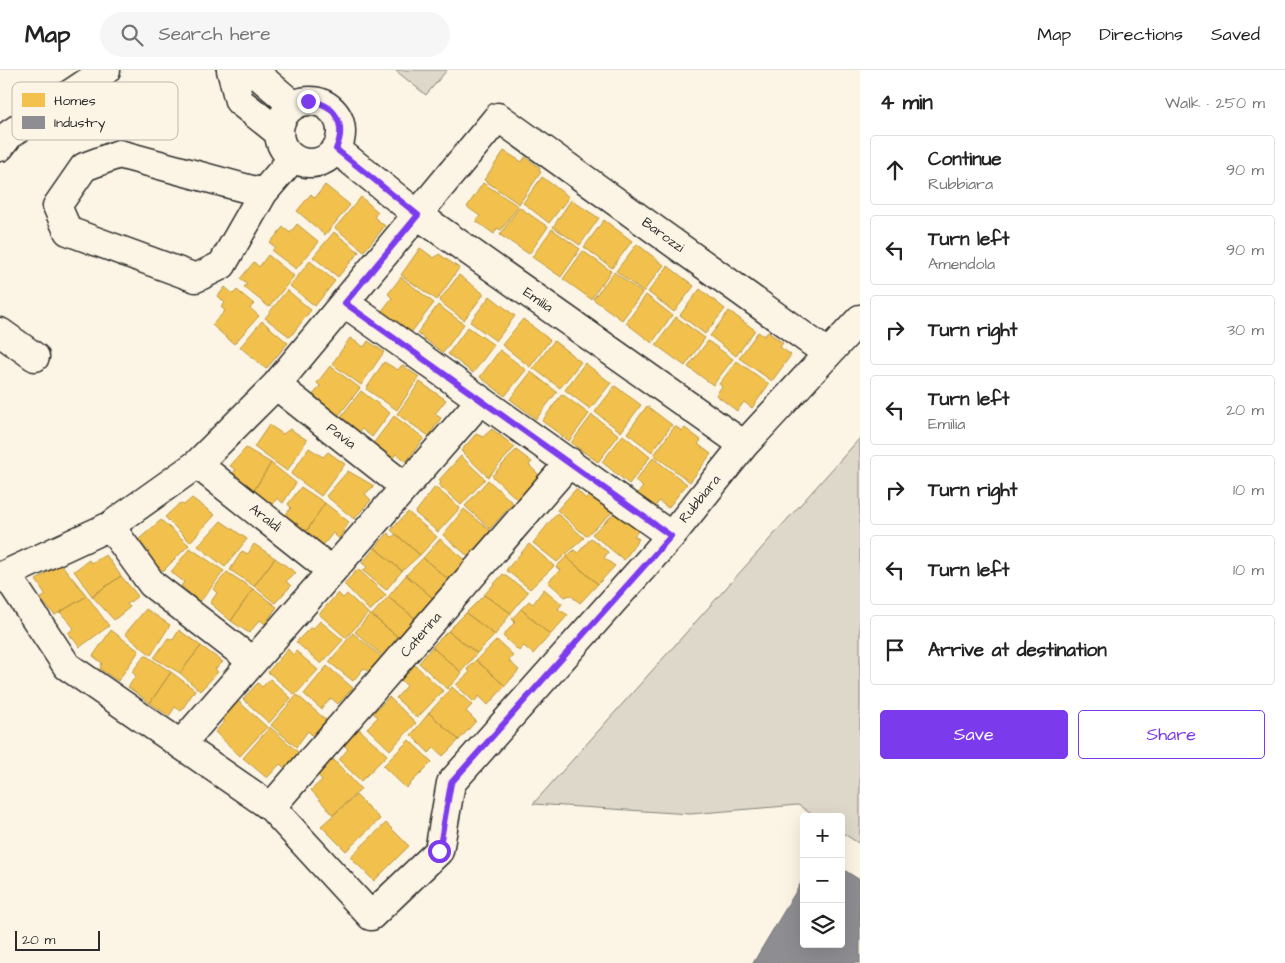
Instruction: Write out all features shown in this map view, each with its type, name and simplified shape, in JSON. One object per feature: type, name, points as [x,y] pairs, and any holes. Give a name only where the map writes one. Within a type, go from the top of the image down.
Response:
[{"type":"street","points":[[87,82],[106,70]]},
{"type":"street","points":[[278,132],[282,117],[293,105],[308,101],[328,106],[336,115],[341,126],[341,138],[336,149],[324,160],[309,163],[293,158],[285,152],[278,132],[239,102],[232,71],[259,76],[293,105]]},
{"type":"street","name":"Barozzi","points":[[418,215],[498,117],[827,352]]},
{"type":"street","name":"Emilia","points":[[336,149],[418,215],[744,445]]},
{"type":"street","points":[[263,194],[119,154],[84,167],[57,206],[68,231],[196,278],[222,265],[263,194],[293,158]]},
{"type":"street","points":[[271,808],[67,666],[3,575],[110,526],[197,464],[276,385],[418,215]]},
{"type":"street","points":[[345,303],[671,536]]},
{"type":"street","name":"Rubbiara","points":[[271,808],[371,916],[439,851],[451,783],[671,536],[744,445],[827,352],[860,319]]},
{"type":"street","points":[[0,332],[35,357]]},
{"type":"street","name":"Pavia","points":[[276,385],[405,486]]},
{"type":"street","points":[[181,744],[481,400]]},
{"type":"street","name":"Caterina","points":[[271,808],[570,462]]},
{"type":"street","name":"Araldi","points":[[197,464],[332,571]]},
{"type":"street","points":[[110,526],[152,584],[252,661]]},
{"type":"shaded area","points":[[395,70],[447,70],[426,95]]},
{"type":"shaded area","points":[[860,438],[860,844],[845,835],[845,813],[810,813],[798,805],[690,814],[533,804]]},
{"type":"building: Homes","points":[[504,151],[522,162],[525,157],[540,168],[539,171],[541,172],[519,204],[484,180]]},
{"type":"building: Homes","points":[[542,177],[569,197],[549,223],[523,203]]},
{"type":"building: Homes","points":[[483,183],[518,206],[501,230],[497,228],[494,234],[476,221],[480,216],[467,207]]},
{"type":"building: Homes","points":[[325,185],[350,205],[325,235],[297,211],[311,194],[315,198]]},
{"type":"building: Homes","points":[[361,197],[378,212],[374,217],[385,226],[364,251],[335,228]]},
{"type":"building: Homes","points":[[571,200],[599,218],[580,245],[553,227]]},
{"type":"building: Homes","points":[[519,207],[548,227],[529,254],[500,235]]},
{"type":"building: Homes","points":[[604,220],[632,241],[612,268],[584,247]]},
{"type":"building: Homes","points":[[297,224],[319,242],[296,269],[272,251],[275,247],[270,243],[283,227],[290,233]]},
{"type":"building: Homes","points":[[552,229],[580,249],[561,277],[532,257]]},
{"type":"building: Homes","points":[[334,232],[359,252],[338,277],[313,257]]},
{"type":"building: Homes","points":[[637,244],[664,265],[643,292],[616,271]]},
{"type":"building: Homes","points":[[420,248],[434,258],[439,254],[459,268],[437,300],[401,275]]},
{"type":"building: Homes","points":[[583,251],[611,271],[591,299],[563,279]]},
{"type":"building: Homes","points":[[268,255],[294,276],[269,307],[244,287],[247,284],[240,279],[254,262],[259,267]]},
{"type":"building: Homes","points":[[310,261],[335,281],[315,306],[290,286]]},
{"type":"building: Homes","points":[[668,266],[694,286],[674,312],[648,292]]},
{"type":"building: Homes","points":[[614,272],[642,293],[622,320],[593,299]]},
{"type":"building: Homes","points":[[459,275],[484,294],[464,320],[439,301]]},
{"type":"building: Homes","points":[[401,277],[434,303],[410,334],[381,312],[392,298],[388,294]]},
{"type":"building: Homes","points":[[225,287],[233,294],[237,290],[254,304],[250,308],[259,316],[234,344],[212,325],[225,311],[221,307],[225,303],[218,296]]},
{"type":"building: Homes","points":[[700,289],[725,309],[705,334],[680,315]]},
{"type":"building: Homes","points":[[287,290],[311,310],[290,337],[265,318]]},
{"type":"building: Homes","points":[[646,295],[672,315],[652,343],[626,323]]},
{"type":"building: Homes","points":[[490,296],[515,316],[496,341],[470,322]]},
{"type":"building: Homes","points":[[438,305],[464,324],[443,353],[417,333]]},
{"type":"building: Homes","points":[[729,311],[755,330],[736,356],[710,336]]},
{"type":"building: Homes","points":[[676,317],[705,338],[685,366],[656,345]]},
{"type":"building: Homes","points":[[523,319],[550,340],[530,367],[502,345]]},
{"type":"building: Homes","points":[[262,321],[288,343],[266,369],[240,347]]},
{"type":"building: Homes","points":[[468,327],[494,345],[473,373],[448,354]]},
{"type":"building: Homes","points":[[758,332],[764,336],[768,332],[783,343],[780,347],[791,355],[772,381],[739,358]]},
{"type":"building: Homes","points":[[350,338],[364,347],[368,341],[384,352],[361,385],[332,364]]},
{"type":"building: Homes","points":[[554,341],[581,362],[560,388],[533,368]]},
{"type":"building: Homes","points":[[708,341],[733,359],[713,385],[688,367]]},
{"type":"building: Homes","points":[[500,350],[526,370],[505,396],[480,377]]},
{"type":"building: Homes","points":[[737,361],[769,384],[752,408],[744,402],[737,411],[716,395],[722,386],[719,384]]},
{"type":"building: Homes","points":[[384,362],[398,370],[402,365],[419,377],[397,410],[366,389]]},
{"type":"building: Homes","points":[[585,363],[611,383],[590,409],[565,390]]},
{"type":"building: Homes","points":[[330,366],[360,388],[336,419],[310,399],[320,386],[317,383]]},
{"type":"building: Homes","points":[[531,372],[557,392],[536,419],[510,399]]},
{"type":"building: Homes","points":[[420,382],[446,400],[435,414],[441,418],[429,436],[397,414]]},
{"type":"building: Homes","points":[[615,386],[641,405],[621,432],[595,412]]},
{"type":"building: Homes","points":[[361,391],[390,413],[372,437],[362,429],[357,435],[338,420]]},
{"type":"building: Homes","points":[[562,394],[589,414],[569,441],[542,421]]},
{"type":"building: Homes","points":[[647,406],[672,425],[652,452],[627,433]]},
{"type":"building: Homes","points":[[592,415],[619,435],[598,462],[571,443]]},
{"type":"building: Homes","points":[[394,416],[424,438],[406,462],[396,454],[392,459],[372,445]]},
{"type":"building: Homes","points":[[269,425],[283,434],[290,429],[307,440],[287,471],[254,447]]},
{"type":"building: Homes","points":[[675,426],[682,431],[685,428],[701,440],[698,444],[711,454],[690,482],[654,455]]},
{"type":"building: Homes","points":[[492,429],[515,447],[488,477],[461,451],[476,434],[483,437]]},
{"type":"building: Homes","points":[[623,435],[650,457],[629,484],[602,462]]},
{"type":"building: Homes","points":[[246,448],[271,463],[251,495],[228,477],[236,470],[230,466]]},
{"type":"building: Homes","points":[[309,448],[323,457],[328,452],[345,464],[321,496],[291,474]]},
{"type":"building: Homes","points":[[516,450],[532,462],[529,465],[540,476],[518,500],[492,476]]},
{"type":"building: Homes","points":[[461,456],[485,479],[461,505],[439,485],[441,483],[439,480]]},
{"type":"building: Homes","points":[[653,458],[687,484],[668,508],[659,501],[655,507],[637,494],[643,487],[635,481]]},
{"type":"building: Homes","points":[[271,463],[296,483],[283,503],[277,498],[271,508],[251,495]]},
{"type":"building: Homes","points":[[348,471],[374,486],[365,494],[371,500],[354,519],[326,496]]},
{"type":"building: Homes","points":[[488,480],[513,503],[490,529],[465,506]]},
{"type":"building: Homes","points":[[301,487],[325,503],[304,535],[282,519],[291,508],[288,504]]},
{"type":"building: Homes","points":[[435,487],[460,508],[438,532],[415,513]]},
{"type":"building: Homes","points":[[576,489],[586,499],[593,492],[617,508],[586,536],[557,510]]},
{"type":"building: Homes","points":[[192,498],[215,515],[190,542],[165,517],[180,503],[184,505]]},
{"type":"building: Homes","points":[[325,503],[349,522],[339,539],[333,533],[321,548],[304,535]]},
{"type":"building: Homes","points":[[464,509],[491,531],[469,557],[443,535]]},
{"type":"building: Homes","points":[[619,509],[642,526],[634,536],[639,539],[624,560],[592,534]]},
{"type":"building: Homes","points":[[408,512],[437,537],[420,555],[391,530]]},
{"type":"building: Homes","points":[[557,513],[584,538],[557,562],[533,543]]},
{"type":"building: Homes","points":[[161,520],[189,545],[163,571],[146,555],[149,552],[138,540]]},
{"type":"building: Homes","points":[[221,521],[247,539],[225,567],[198,546]]},
{"type":"building: Homes","points":[[388,533],[392,537],[396,534],[420,555],[402,571],[375,548]]},
{"type":"building: Homes","points":[[591,538],[608,552],[604,558],[615,566],[598,584],[566,557],[574,550],[578,553]]},
{"type":"building: Homes","points":[[440,539],[467,561],[449,580],[423,558]]},
{"type":"building: Homes","points":[[254,544],[275,558],[254,586],[230,570],[242,551],[248,554]]},
{"type":"building: Homes","points":[[529,544],[554,566],[530,589],[506,570]]},
{"type":"building: Homes","points":[[190,548],[224,571],[200,602],[181,586],[184,582],[171,572]]},
{"type":"building: Homes","points":[[375,548],[402,571],[386,590],[363,571],[367,567],[362,563]]},
{"type":"building: Homes","points":[[106,555],[121,576],[92,596],[74,571],[89,560],[91,563]]},
{"type":"building: Homes","points":[[566,557],[598,584],[580,603],[570,595],[565,597],[548,582],[560,570],[556,567]]},
{"type":"building: Homes","points":[[275,558],[296,573],[286,581],[291,586],[275,603],[254,586]]},
{"type":"building: Homes","points":[[423,558],[449,580],[434,599],[406,575]]},
{"type":"building: Homes","points":[[61,564],[87,596],[55,615],[40,599],[46,595],[36,580]]},
{"type":"building: Homes","points":[[358,569],[386,595],[370,611],[344,584]]},
{"type":"building: Homes","points":[[227,572],[253,589],[231,621],[210,603],[217,593],[213,589]]},
{"type":"building: Homes","points":[[503,574],[528,592],[511,613],[484,595]]},
{"type":"building: Homes","points":[[406,575],[434,599],[416,619],[388,597]]},
{"type":"building: Homes","points":[[121,576],[138,596],[127,604],[130,607],[114,620],[92,596]]},
{"type":"building: Homes","points":[[253,589],[277,607],[265,624],[260,620],[249,633],[231,621]]},
{"type":"building: Homes","points":[[544,589],[562,604],[558,609],[568,615],[550,635],[521,609],[529,601],[533,604]]},
{"type":"building: Homes","points":[[338,593],[343,598],[347,594],[368,613],[346,638],[319,614]]},
{"type":"building: Homes","points":[[484,595],[511,613],[495,635],[466,613]]},
{"type":"building: Homes","points":[[87,596],[109,626],[80,647],[68,633],[74,628],[60,612]]},
{"type":"building: Homes","points":[[388,597],[416,619],[399,638],[372,615]]},
{"type":"building: Homes","points":[[146,609],[170,625],[151,655],[125,634]]},
{"type":"building: Homes","points":[[521,609],[550,635],[533,654],[524,646],[519,651],[503,636],[515,622],[512,619]]},
{"type":"building: Homes","points":[[466,613],[495,635],[477,653],[448,631]]},
{"type":"building: Homes","points":[[370,614],[399,638],[383,656],[355,632]]},
{"type":"building: Homes","points":[[320,621],[343,640],[321,664],[296,642]]},
{"type":"building: Homes","points":[[111,630],[139,651],[118,681],[100,669],[102,663],[93,656]]},
{"type":"building: Homes","points":[[179,630],[201,646],[180,673],[154,658],[168,638],[173,640]]},
{"type":"building: Homes","points":[[448,631],[477,653],[461,672],[432,647]]},
{"type":"building: Homes","points":[[353,633],[383,658],[370,673],[364,668],[353,681],[329,662]]},
{"type":"building: Homes","points":[[497,640],[513,655],[509,661],[519,670],[505,686],[476,660]]},
{"type":"building: Homes","points":[[201,646],[223,662],[215,669],[218,672],[200,691],[180,673]]},
{"type":"building: Homes","points":[[432,647],[462,673],[447,689],[419,663]]},
{"type":"building: Homes","points":[[288,649],[293,655],[296,651],[318,670],[295,695],[268,672]]},
{"type":"building: Homes","points":[[145,655],[171,672],[150,703],[128,687],[136,676],[132,672]]},
{"type":"building: Homes","points":[[476,660],[505,686],[488,705],[479,696],[474,702],[456,685],[470,672],[467,669]]},
{"type":"building: Homes","points":[[415,665],[443,691],[417,718],[396,698],[407,686],[401,680]]},
{"type":"building: Homes","points":[[327,666],[353,688],[338,704],[331,698],[321,709],[304,694]]},
{"type":"building: Homes","points":[[171,672],[195,690],[181,711],[175,707],[169,716],[150,703]]},
{"type":"building: Homes","points":[[270,679],[291,698],[269,723],[243,699],[258,683],[262,687]]},
{"type":"building: Homes","points":[[452,687],[472,705],[466,711],[476,721],[459,740],[429,713]]},
{"type":"building: Homes","points":[[297,695],[326,720],[313,736],[308,731],[296,747],[271,725]]},
{"type":"building: Homes","points":[[389,697],[416,723],[390,750],[367,728],[378,717],[373,713]]},
{"type":"building: Homes","points":[[237,700],[267,727],[240,756],[215,732],[225,721],[221,717]]},
{"type":"building: Homes","points":[[429,713],[459,740],[443,756],[434,748],[429,753],[411,735]]},
{"type":"building: Homes","points":[[270,727],[300,754],[286,769],[280,764],[267,778],[243,758]]},
{"type":"building: Homes","points":[[358,728],[387,755],[361,781],[339,760],[348,749],[343,744]]},
{"type":"building: Homes","points":[[409,740],[432,762],[406,788],[383,766]]},
{"type":"building: Homes","points":[[333,759],[361,789],[333,815],[311,790],[322,780],[317,774]]},
{"type":"building: Homes","points":[[356,795],[380,819],[346,851],[321,826]]},
{"type":"building: Homes","points":[[386,823],[409,846],[374,881],[350,857]]},
{"type":"building: Industry","points":[[845,871],[860,880],[860,963],[753,963],[800,885],[800,948],[845,948]]},
{"type":"route","points":[[308,101],[328,106],[336,115],[341,126],[341,138],[336,149],[418,215],[345,303],[671,536],[451,783],[439,851]]}]
